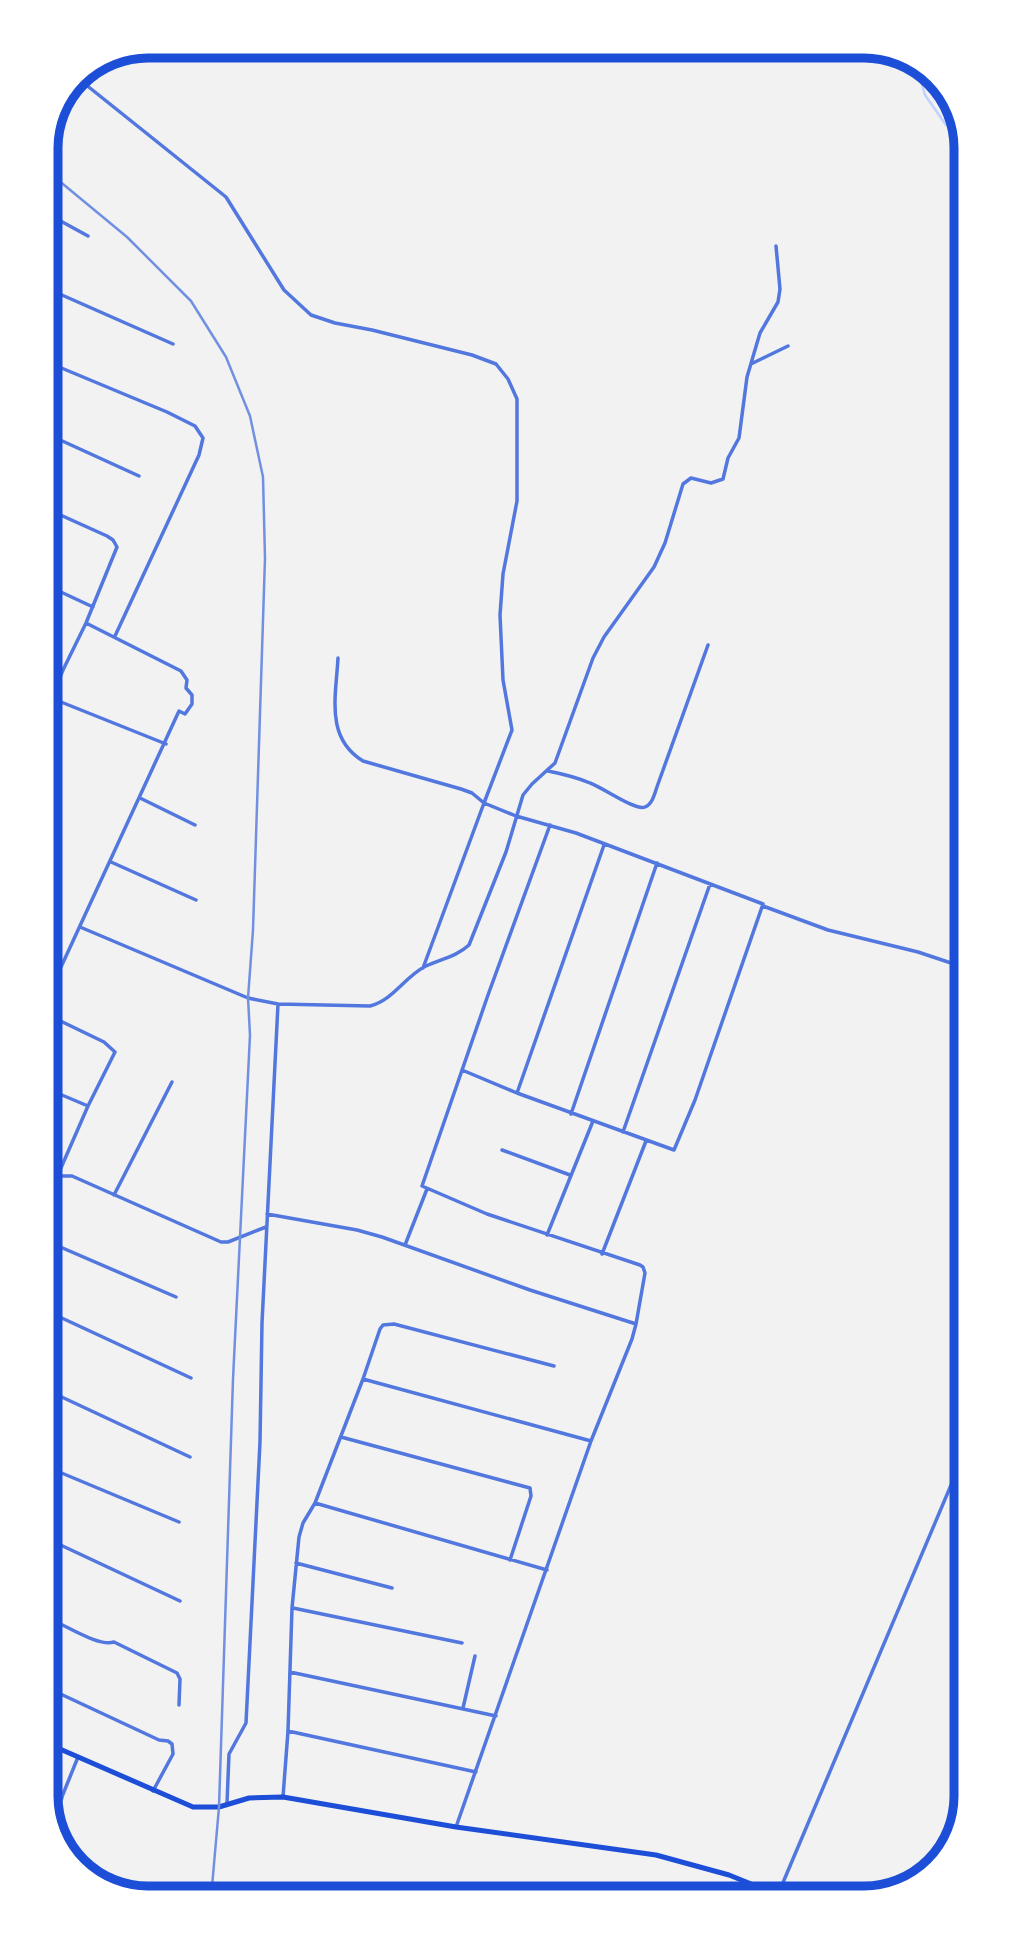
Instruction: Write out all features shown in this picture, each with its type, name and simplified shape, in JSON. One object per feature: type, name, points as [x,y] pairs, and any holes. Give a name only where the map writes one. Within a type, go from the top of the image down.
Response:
[{"type":"main road","points":[[58,1748],[193,1807],[219,1807],[249,1798],[283,1797],[456,1827],[656,1855],[729,1875],[756,1886]]},
{"type":"street","points":[[84,84],[226,197],[284,290],[311,314],[335,323],[472,355],[496,365],[508,379],[517,399],[517,501],[503,574],[500,615],[503,680],[512,730],[423,968]]},
{"type":"street","points":[[58,220],[88,236]]},
{"type":"street","points":[[80,927],[248,998],[278,1004],[370,1006],[381,1003],[423,968],[461,952],[469,945],[506,852],[523,795],[555,763],[593,658],[604,637],[654,567],[665,543],[683,484],[691,478],[711,483],[723,479],[739,438],[747,377],[760,332],[778,302],[780,289],[776,246]]},
{"type":"street","points":[[58,293],[173,344]]},
{"type":"street","points":[[751,364],[788,346]]},
{"type":"street","points":[[58,367],[167,412],[195,426],[203,438],[199,455],[114,636]]},
{"type":"street","points":[[58,439],[139,476]]},
{"type":"street","points":[[58,514],[107,536],[115,543],[116,553],[58,682]]},
{"type":"street","points":[[58,591],[93,607]]},
{"type":"street","points":[[58,974],[179,711],[184,714],[192,704],[185,675],[86,623]]},
{"type":"street","points":[[548,771],[594,784],[633,806],[646,807],[651,802],[658,784],[708,645]]},
{"type":"street","points":[[338,658],[335,716],[337,729],[350,753],[363,761],[461,789],[472,793],[484,803],[516,816],[551,825],[762,902],[675,1149],[571,1114],[462,1070]]},
{"type":"street","points":[[58,668],[63,670]]},
{"type":"street","points":[[58,701],[166,744]]},
{"type":"street","points":[[140,798],[195,825]]},
{"type":"street","points":[[456,1827],[591,1441],[622,1366],[636,1324],[645,1269],[640,1265],[487,1214],[423,1187],[462,1070],[551,825]]},
{"type":"street","points":[[517,1093],[605,844]]},
{"type":"street","points":[[111,862],[196,900]]},
{"type":"street","points":[[571,1114],[657,863]]},
{"type":"street","points":[[623,1132],[710,884]]},
{"type":"street","points":[[762,906],[828,930],[918,952],[954,964]]},
{"type":"street","points":[[227,1803],[230,1749],[246,1723],[260,1442],[261,1323],[278,1004]]},
{"type":"street","points":[[58,1020],[104,1042],[115,1052],[58,1174]]},
{"type":"street","points":[[114,1195],[172,1082]]},
{"type":"street","points":[[58,1093],[88,1105]]},
{"type":"street","points":[[547,1235],[593,1122]]},
{"type":"street","points":[[602,1254],[646,1141]]},
{"type":"street","points":[[502,1150],[570,1175]]},
{"type":"street","points":[[58,1176],[72,1176],[220,1242],[228,1242],[266,1227]]},
{"type":"street","points":[[405,1245],[427,1189]]},
{"type":"street","points":[[267,1214],[357,1230],[636,1324]]},
{"type":"street","points":[[58,1246],[176,1297]]},
{"type":"street","points":[[58,1316],[191,1378]]},
{"type":"street","points":[[283,1797],[292,1608],[303,1523],[315,1503],[380,1329],[388,1324],[554,1366]]},
{"type":"street","points":[[363,1379],[591,1441]]},
{"type":"street","points":[[58,1395],[190,1457]]},
{"type":"street","points":[[341,1437],[530,1488],[531,1496],[510,1560]]},
{"type":"street","points":[[58,1472],[179,1522]]},
{"type":"street","points":[[782,1886],[954,1478]]},
{"type":"street","points":[[315,1503],[547,1570]]},
{"type":"street","points":[[58,1544],[180,1601]]},
{"type":"street","points":[[296,1563],[392,1588]]},
{"type":"street","points":[[292,1608],[462,1643]]},
{"type":"street","points":[[58,1623],[95,1641],[107,1644],[114,1642],[177,1673],[180,1679],[179,1705]]},
{"type":"street","points":[[463,1708],[475,1656]]},
{"type":"street","points":[[290,1672],[496,1716]]},
{"type":"street","points":[[58,1693],[159,1741],[173,1744],[173,1754],[153,1791]]},
{"type":"street","points":[[288,1731],[476,1772]]},
{"type":"street","points":[[59,1806],[78,1757]]},
{"type":"street","points":[[58,1797],[62,1798]]},
{"type":"waterway","points":[[919,77],[925,95],[946,125],[951,125]]},
{"type":"railway","points":[[58,180],[127,237],[191,301],[226,357],[250,416],[263,477],[265,558],[253,930],[248,998],[250,1035],[233,1379],[219,1807],[212,1886]]}]
